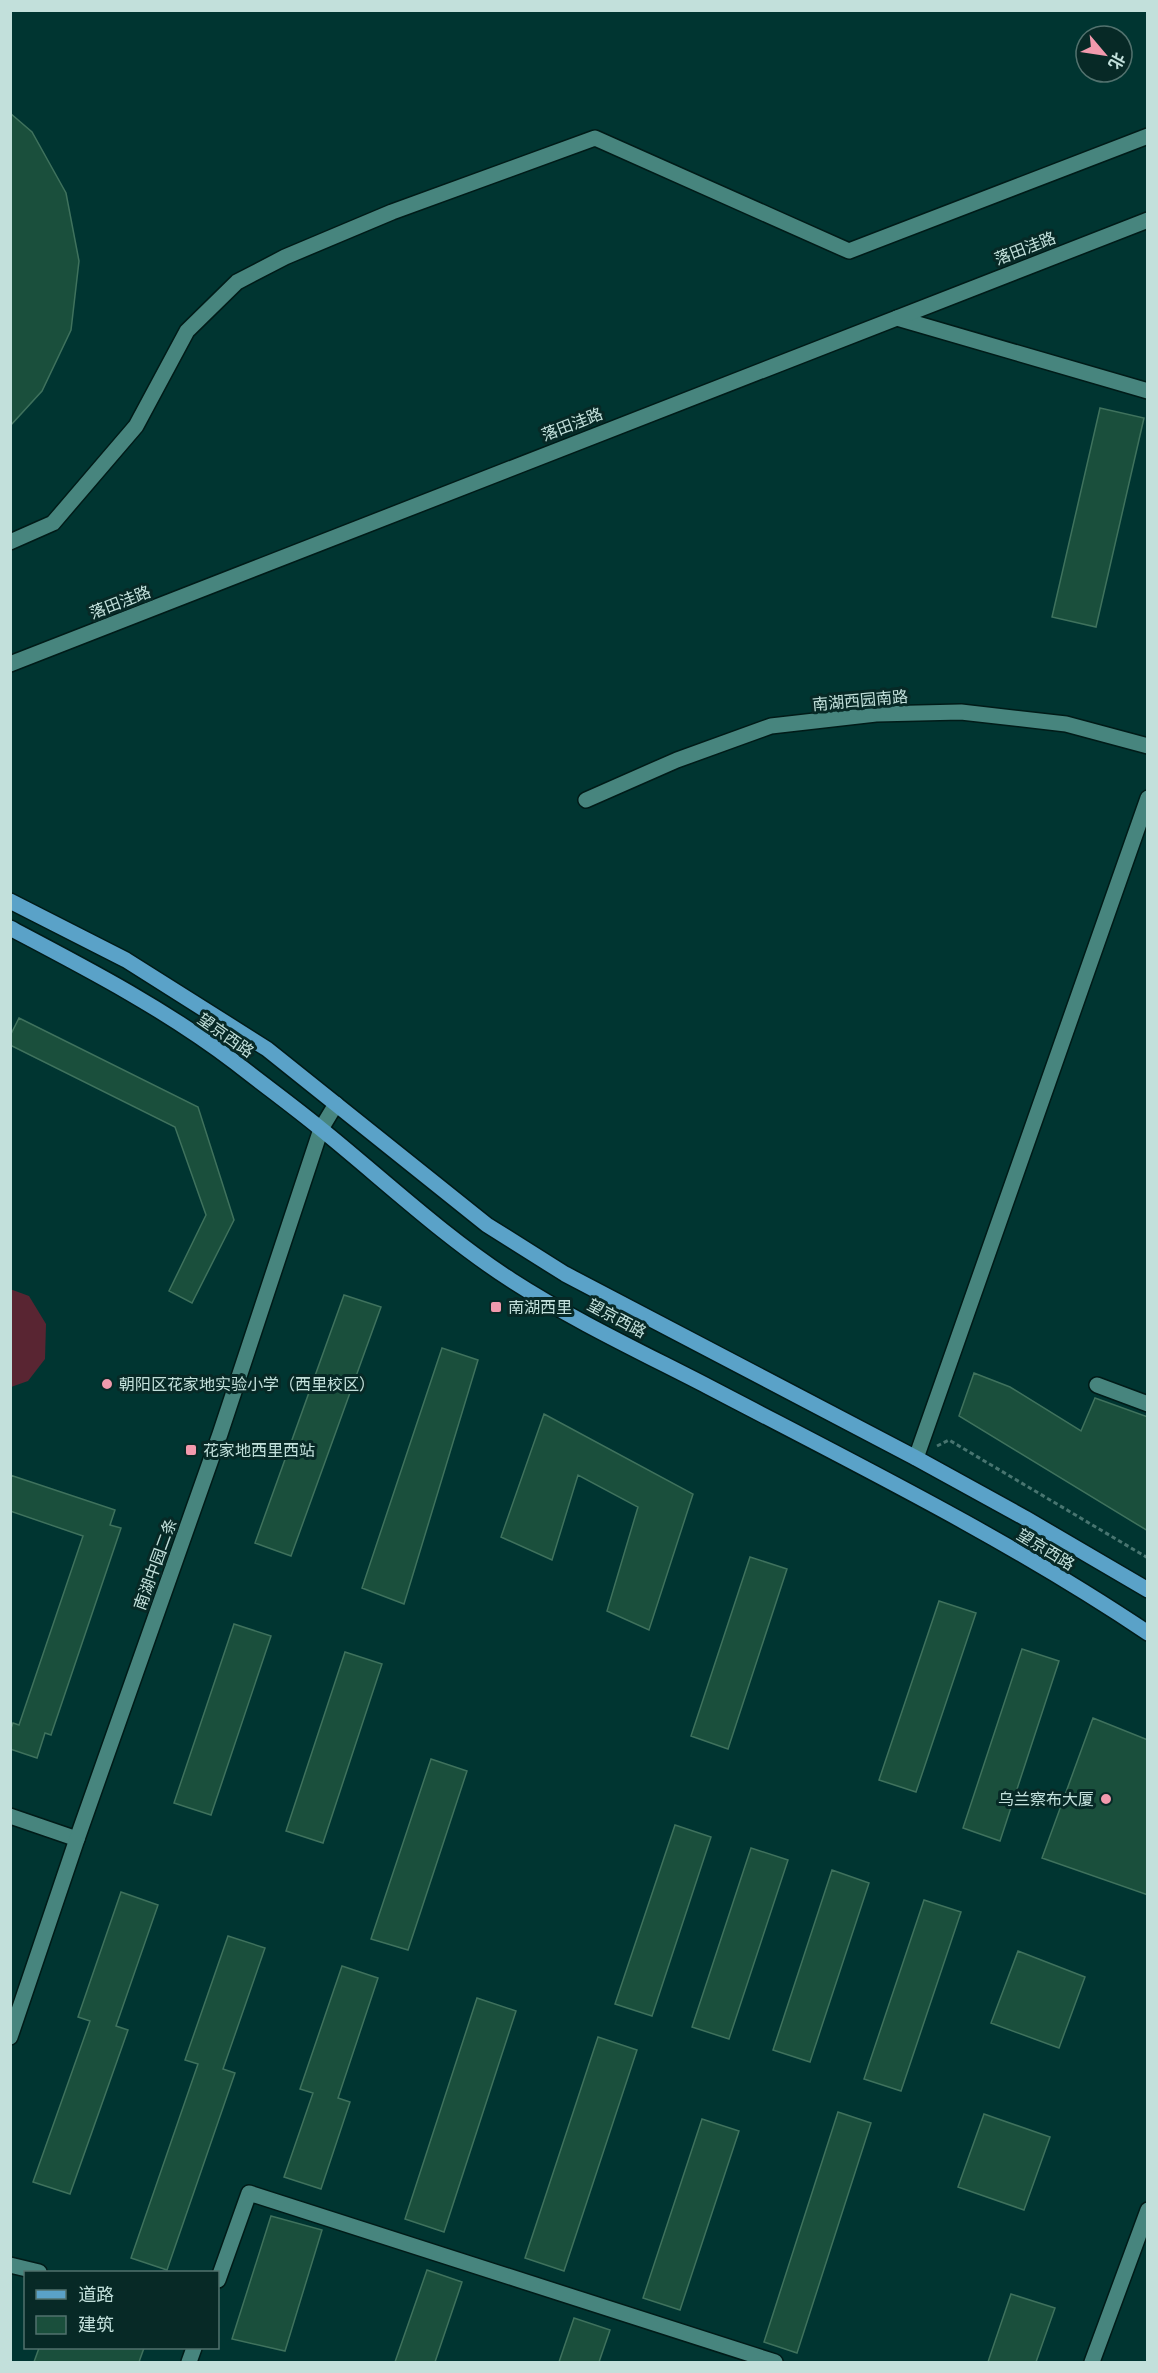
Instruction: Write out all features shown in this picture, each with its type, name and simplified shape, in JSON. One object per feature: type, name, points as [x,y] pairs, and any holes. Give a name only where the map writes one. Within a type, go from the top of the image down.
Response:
[{"type":"main road","name":"望京西路","points":[[10,901],[126,960],[267,1049],[487,1225],[565,1274],[916,1458],[1148,1590]]},
{"type":"main road","name":"望京西路","points":[[10,928],[133,993],[232,1060],[321,1129],[471,1252],[512,1280],[620,1341],[992,1538],[1148,1633]]},
{"type":"street","points":[[10,542],[53,523],[136,426],[187,332],[237,282],[285,257],[392,212],[595,138],[849,251],[1148,136]]},
{"type":"street","name":"落田洼路","points":[[10,664],[1148,220]]},
{"type":"street","points":[[897,318],[1148,392]]},
{"type":"street","name":"南湖西园南路","points":[[586,800],[677,760],[771,726],[876,714],[961,712],[1066,724],[1148,746]]},
{"type":"street","points":[[916,1458],[1148,798]]},
{"type":"street","name":"南湖中园二条","points":[[10,2037],[76,1839],[215,1449],[321,1129],[336,1104]]},
{"type":"street","points":[[1096,1385],[1148,1404]]},
{"type":"street","points":[[10,1816],[76,1839]]},
{"type":"street","points":[[219,2277],[249,2193],[775,2362]]},
{"type":"street","points":[[1092,2362],[1148,2210]]},
{"type":"street","points":[[10,2265],[35,2271]]},
{"type":"path","points":[[916,1458],[949,1440],[1148,1558]]},
{"type":"shaded area","points":[[10,1289],[29,1296],[46,1324],[45,1359],[28,1381],[11,1387]]},
{"type":"building","points":[[10,113],[32,132],[66,193],[79,261],[71,330],[42,391],[10,426]]},
{"type":"building","points":[[1100,408],[1144,418],[1096,627],[1052,617]]},
{"type":"building","points":[[19,1018],[198,1107],[234,1220],[192,1303],[169,1291],[206,1215],[175,1127],[10,1045],[10,1036]]},
{"type":"building","points":[[344,1295],[381,1307],[291,1556],[255,1543]]},
{"type":"building","points":[[442,1348],[478,1360],[404,1604],[362,1588]]},
{"type":"building","points":[[974,1373],[1010,1387],[1081,1431],[1095,1398],[1148,1417],[1148,1531],[959,1416]]},
{"type":"building","points":[[544,1414],[693,1494],[649,1630],[607,1611],[638,1507],[578,1475],[552,1560],[501,1537]]},
{"type":"building","points":[[10,1475],[115,1510],[110,1525],[121,1528],[51,1735],[45,1733],[37,1758],[10,1749],[10,1731],[13,1723],[19,1725],[83,1536],[10,1511]]},
{"type":"building","points":[[750,1557],[787,1569],[728,1749],[691,1736]]},
{"type":"building","points":[[939,1601],[976,1613],[916,1792],[879,1780]]},
{"type":"building","points":[[234,1624],[271,1636],[211,1815],[174,1803]]},
{"type":"building","points":[[1022,1649],[1059,1661],[1000,1841],[963,1828]]},
{"type":"building","points":[[345,1652],[382,1664],[323,1843],[286,1831]]},
{"type":"building","name":"乌兰察布大厦","points":[[1093,1718],[1148,1740],[1148,1895],[1042,1858]]},
{"type":"building","points":[[431,1759],[467,1771],[408,1950],[371,1939]]},
{"type":"building","points":[[675,1825],[711,1837],[652,2016],[615,2004]]},
{"type":"building","points":[[751,1848],[788,1860],[729,2039],[692,2027]]},
{"type":"building","points":[[832,1870],[869,1883],[810,2062],[773,2050]]},
{"type":"building","points":[[121,1892],[158,1905],[116,2026],[128,2030],[70,2194],[33,2182],[90,2021],[78,2017]]},
{"type":"building","points":[[924,1900],[961,1912],[901,2091],[864,2079]]},
{"type":"building","points":[[228,1936],[265,1948],[223,2069],[235,2073],[167,2270],[131,2258],[198,2064],[185,2060]]},
{"type":"building","points":[[1018,1951],[1085,1977],[1059,2048],[991,2023]]},
{"type":"building","points":[[342,1966],[378,1978],[338,2098],[350,2102],[321,2189],[284,2177],[313,2093],[300,2089]]},
{"type":"building","points":[[477,1998],[516,2011],[444,2232],[405,2219]]},
{"type":"building","points":[[598,2037],[637,2050],[564,2271],[525,2258]]},
{"type":"building","points":[[838,2112],[871,2123],[797,2353],[764,2342]]},
{"type":"building","points":[[984,2114],[1050,2137],[1024,2210],[958,2187]]},
{"type":"building","points":[[702,2119],[739,2131],[680,2310],[643,2298]]},
{"type":"building","points":[[271,2216],[322,2230],[285,2351],[232,2339]]},
{"type":"building","points":[[427,2270],[462,2282],[435,2362],[395,2362]]},
{"type":"building","points":[[1011,2294],[1055,2308],[1036,2362],[988,2362]]},
{"type":"building","points":[[574,2318],[610,2330],[599,2362],[559,2362]]},
{"type":"building","points":[[39,2349],[144,2349],[139,2362],[34,2362]]},
{"type":"place","name":"南湖西里","points":[[496,1307]]},
{"type":"place","name":"朝阳区花家地实验小学（西里校区）","points":[[107,1384]]},
{"type":"place","name":"花家地西里西站","points":[[191,1450]]},
{"type":"place","name":"乌兰察布大厦","points":[[1106,1799]]}]
